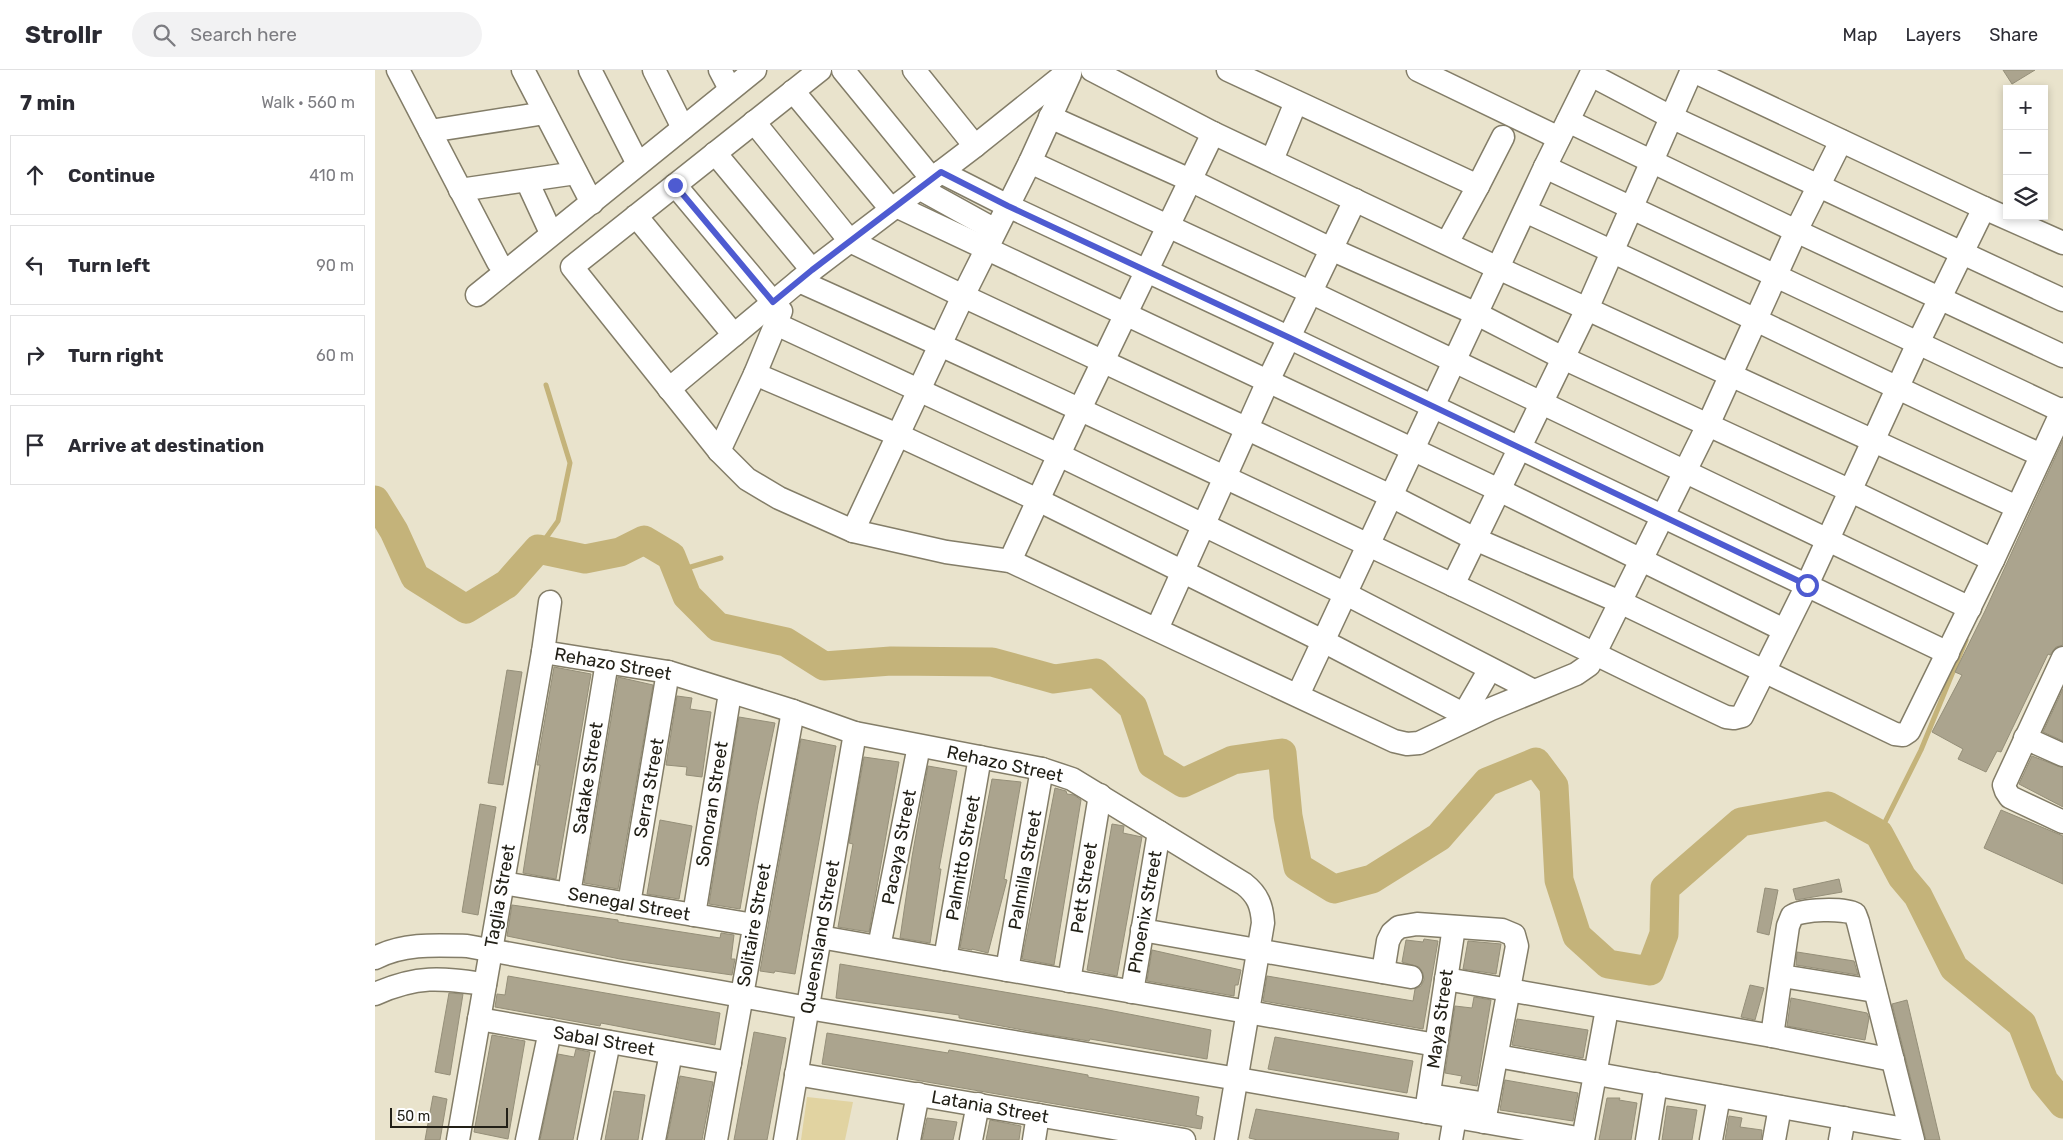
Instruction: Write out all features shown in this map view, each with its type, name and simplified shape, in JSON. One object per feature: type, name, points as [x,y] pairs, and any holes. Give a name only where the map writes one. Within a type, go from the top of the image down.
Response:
[{"type":"street","points":[[402,70],[460,190],[498,262],[506,270]]},
{"type":"street","points":[[523,70],[592,203]]},
{"type":"street","points":[[590,70],[638,164]]},
{"type":"street","points":[[654,70],[683,128]]},
{"type":"street","points":[[477,295],[551,233],[592,203],[683,128],[725,80],[755,70]]},
{"type":"street","points":[[820,70],[572,267],[719,451],[747,478],[779,498],[853,531],[946,552],[1010,561],[1394,741],[1407,744],[1419,743],[1468,716],[1576,674],[1589,666],[1686,471],[1796,231],[1841,141]]},
{"type":"street","points":[[843,70],[931,180],[991,240]]},
{"type":"street","points":[[914,70],[975,146]]},
{"type":"street","points":[[1092,70],[1213,133],[1447,244],[2017,507]]},
{"type":"street","points":[[1228,70],[1478,186]]},
{"type":"street","points":[[1418,70],[1564,129],[1652,161],[1796,231],[2063,356]]},
{"type":"street","points":[[1453,585],[1587,309],[1691,70],[1984,208],[2063,243]]},
{"type":"street","points":[[1298,695],[1545,167],[1592,72],[1671,117],[1962,251],[2063,300]]},
{"type":"street","points":[[669,389],[734,335],[790,294],[850,241],[975,146],[1060,73]]},
{"type":"street","points":[[853,531],[963,296],[1030,162],[1050,117],[1060,73]]},
{"type":"street","points":[[793,91],[894,208],[991,240],[1126,315],[1412,451],[1499,490],[1784,630]]},
{"type":"street","points":[[1272,160],[1296,102]]},
{"type":"street","points":[[430,131],[545,113]]},
{"type":"street","points":[[1050,117],[1191,180],[1333,250],[1477,314],[1563,358],[1851,491],[1993,560]]},
{"type":"street","points":[[754,122],[850,241],[963,296],[1391,496],[1475,539],[1620,602],[1895,734],[1903,734],[1909,731],[1970,608],[2063,410],[1775,277],[1545,167]]},
{"type":"street","points":[[1010,561],[1080,409],[1213,133]]},
{"type":"street","points":[[1447,244],[1503,137]]},
{"type":"street","points":[[715,153],[790,294],[941,344],[1226,477],[1726,717],[1734,718],[1742,716],[1807,585],[1917,343],[1984,208]]},
{"type":"street","points":[[1030,162],[1312,293],[1970,608]]},
{"type":"street","points":[[460,190],[576,173]]},
{"type":"street","points":[[527,180],[551,233]]},
{"type":"street","points":[[931,180],[1008,206],[1290,338],[1948,653]]},
{"type":"street","points":[[675,185],[790,294],[919,390],[1059,455],[1346,594],[1534,691]]},
{"type":"street","points":[[1157,629],[1268,381],[1333,250],[1355,200]]},
{"type":"street","points":[[1525,211],[2041,455]]},
{"type":"street","points":[[636,216],[734,335]]},
{"type":"street","points":[[719,451],[790,294]]},
{"type":"street","points":[[755,374],[898,435],[1038,500],[1323,641],[1468,716]]},
{"type":"street","name":"Taglia Street","points":[[458,1140],[543,652],[550,602]]},
{"type":"street","name":"Rehazo Street","points":[[543,652],[668,672],[730,693],[793,711],[855,733],[1042,770],[1072,779],[1253,891],[1260,902],[1263,912],[1263,923],[1260,950],[1226,1140]]},
{"type":"street","points":[[2063,658],[2056,691],[2025,738],[2004,784],[2006,792],[2010,797],[2063,822]]},
{"type":"street","name":"Satake Street","points":[[569,894],[607,662]]},
{"type":"street","points":[[1468,716],[1490,669]]},
{"type":"street","name":"Serra Street","points":[[629,904],[668,672]]},
{"type":"street","name":"Sonoran Street","points":[[694,915],[730,693]]},
{"type":"street","name":"Solitaire Street","points":[[716,1140],[793,711]]},
{"type":"street","name":"Queensland Street","points":[[785,1140],[855,733]]},
{"type":"street","points":[[2025,738],[2063,755]]},
{"type":"street","name":"Pacaya Street","points":[[879,947],[919,746]]},
{"type":"street","name":"Palmitto Street","points":[[945,959],[980,757]]},
{"type":"street","name":"Palmilla Street","points":[[1007,970],[1042,770]]},
{"type":"street","name":"Pett Street","points":[[1069,982],[1100,795]]},
{"type":"street","name":"Phoenix Street","points":[[1132,992],[1159,832]]},
{"type":"street","name":"Senegal Street","points":[[503,883],[755,925]]},
{"type":"street","points":[[1497,1056],[1780,1107],[1842,1129],[1906,1135],[1893,1060],[1855,914],[1850,911],[1802,912],[1792,916],[1772,1036]]},
{"type":"street","points":[[1383,972],[1388,941],[1392,933],[1399,927],[1417,924],[1508,932],[1514,935],[1517,946],[1485,1113]]},
{"type":"street","name":"Maya Street","points":[[1428,1103],[1454,927]]},
{"type":"street","points":[[1142,930],[1411,977]]},
{"type":"street","points":[[820,937],[1249,1014],[1436,1045]]},
{"type":"street","points":[[375,958],[387,952],[422,946],[467,946],[808,1008],[1237,1078],[1428,1103],[1485,1113],[1583,1140],[1607,1009]]},
{"type":"street","points":[[1781,976],[1875,991]]},
{"type":"street","points":[[375,994],[407,981],[422,979],[449,979],[485,984]]},
{"type":"street","points":[[1446,980],[1772,1036],[1893,1060]]},
{"type":"street","name":"Sabal Street","points":[[479,1018],[730,1063]]},
{"type":"street","points":[[527,1140],[550,1031]]},
{"type":"street","points":[[589,1140],[609,1042]]},
{"type":"street","points":[[654,1140],[671,1053]]},
{"type":"street","name":"Latania Street","points":[[796,1074],[1038,1115],[1099,1133],[1170,1139]]},
{"type":"street","points":[[1647,1140],[1657,1084]]},
{"type":"street","points":[[909,1140],[918,1094]]},
{"type":"street","points":[[1711,1140],[1719,1096]]},
{"type":"street","points":[[1428,1103],[1455,1117],[1485,1113]]},
{"type":"street","points":[[971,1140],[977,1104]]},
{"type":"street","points":[[1774,1140],[1780,1107]]},
{"type":"street","points":[[1034,1140],[1038,1115]]},
{"type":"street","points":[[1451,1140],[1455,1117]]},
{"type":"shaded area","points":[[807,1097],[853,1102],[845,1140],[801,1140]]},
{"type":"building","points":[[2003,70],[2035,70],[2012,84]]},
{"type":"building","points":[[2063,440],[2063,645],[2056,647],[2050,655],[2048,654],[2001,752],[1997,751],[1986,772],[1958,759],[1963,749],[1932,732],[1962,675],[1955,672]]},
{"type":"building","points":[[554,667],[591,674],[556,879],[523,873],[540,765],[537,765]]},
{"type":"building","points":[[507,670],[522,672],[503,785],[488,783]]},
{"type":"building","points":[[618,677],[653,685],[618,889],[584,883]]},
{"type":"building","points":[[2063,689],[2063,741],[2043,732]]},
{"type":"building","points":[[677,696],[692,698],[690,709],[711,712],[702,777],[686,775],[687,767],[666,765]]},
{"type":"building","points":[[739,717],[775,723],[758,804],[740,909],[709,904]]},
{"type":"building","points":[[801,739],[836,746],[795,974],[760,971]]},
{"type":"building","points":[[2032,756],[2063,768],[2063,807],[2019,784]]},
{"type":"building","points":[[864,757],[899,762],[869,932],[838,927],[853,844],[849,843]]},
{"type":"building","points":[[928,766],[957,771],[939,869],[941,869],[930,943],[900,938]]},
{"type":"building","points":[[992,779],[1021,782],[1004,879],[1007,880],[988,953],[960,948]]},
{"type":"building","points":[[1055,788],[1066,791],[1067,794],[1074,795],[1081,800],[1054,965],[1022,959]]},
{"type":"building","points":[[480,804],[496,807],[478,915],[462,912]]},
{"type":"building","points":[[2001,810],[2063,836],[2063,884],[1984,848]]},
{"type":"building","points":[[660,820],[692,826],[679,899],[647,894]]},
{"type":"building","points":[[1112,824],[1124,826],[1123,833],[1142,837],[1117,976],[1087,970]]},
{"type":"building","points":[[1839,879],[1842,892],[1796,900],[1793,889]]},
{"type":"building","points":[[1765,888],[1778,890],[1769,935],[1757,932]]},
{"type":"building","points":[[512,905],[618,920],[618,922],[720,938],[721,933],[734,935],[731,959],[735,959],[732,975],[620,959],[507,936]]},
{"type":"building","points":[[1424,939],[1438,941],[1423,1029],[1263,1001],[1267,976],[1413,1001],[1415,989],[1421,986],[1424,980],[1423,973],[1419,967],[1402,962],[1406,940],[1423,942]]},
{"type":"building","points":[[1468,941],[1501,944],[1496,974],[1463,969]]},
{"type":"building","points":[[1152,950],[1241,970],[1238,985],[1235,985],[1234,996],[1147,981]]},
{"type":"building","points":[[1797,952],[1854,961],[1858,975],[1796,965]]},
{"type":"building","points":[[840,964],[1098,1008],[1211,1030],[1207,1059],[1090,1039],[1089,1041],[1044,1034],[959,1018],[959,1015],[836,998]]},
{"type":"building","points":[[508,976],[720,1013],[715,1045],[601,1023],[600,1026],[495,1007],[497,994],[505,995]]},
{"type":"building","points":[[1750,985],[1764,988],[1755,1020],[1741,1017]]},
{"type":"building","points":[[449,993],[463,994],[450,1075],[435,1072]]},
{"type":"building","points":[[1474,997],[1491,1000],[1477,1086],[1460,1083],[1462,1076],[1445,1073],[1455,1006],[1472,1008]]},
{"type":"building","points":[[1791,998],[1867,1013],[1869,1018],[1865,1040],[1787,1026]]},
{"type":"building","points":[[1907,1000],[1940,1140],[1926,1140],[1892,1004]]},
{"type":"building","points":[[1517,1019],[1588,1030],[1583,1058],[1512,1045]]},
{"type":"building","points":[[754,1032],[786,1038],[767,1140],[734,1140]]},
{"type":"building","points":[[827,1033],[948,1053],[949,1050],[1199,1097],[1196,1115],[1203,1117],[1201,1129],[822,1064]]},
{"type":"building","points":[[492,1035],[525,1041],[508,1139],[474,1132]]},
{"type":"building","points":[[1275,1037],[1413,1061],[1407,1093],[1268,1069]]},
{"type":"building","points":[[576,1049],[590,1052],[573,1140],[540,1140],[558,1054],[574,1057]]},
{"type":"building","points":[[680,1076],[713,1082],[702,1140],[667,1140]]},
{"type":"building","points":[[1505,1080],[1578,1093],[1573,1121],[1500,1110]]},
{"type":"building","points":[[614,1091],[645,1095],[638,1140],[605,1140]]},
{"type":"building","points":[[433,1096],[447,1099],[440,1140],[425,1140]]},
{"type":"building","points":[[1607,1098],[1620,1098],[1619,1100],[1637,1103],[1631,1140],[1599,1140]]},
{"type":"building","points":[[1667,1106],[1697,1110],[1692,1140],[1662,1140]]},
{"type":"building","points":[[1256,1109],[1399,1133],[1398,1140],[1258,1140],[1249,1138]]},
{"type":"building","points":[[1729,1116],[1742,1118],[1740,1127],[1762,1130],[1761,1140],[1725,1140]]},
{"type":"building","points":[[927,1118],[957,1122],[953,1140],[922,1140]]},
{"type":"building","points":[[990,1120],[1021,1126],[1019,1140],[986,1140]]},
{"type":"waterway","points":[[538,549],[558,521],[570,463],[546,385]]},
{"type":"waterway","points":[[375,500],[394,531],[415,577],[466,609],[507,584],[538,549],[585,559],[620,552],[644,540],[671,556],[687,596],[718,627],[786,642],[824,666],[891,661],[992,662],[1054,679],[1096,673],[1133,707],[1152,764],[1183,783],[1233,760],[1282,753],[1288,816],[1298,867],[1334,889],[1372,879],[1439,837],[1487,782],[1536,762],[1554,786],[1559,880],[1577,936],[1608,964],[1650,971],[1664,934],[1665,888],[1741,822],[1828,806],[1879,834],[1902,877],[1918,896],[1954,968],[2022,1024],[2044,1081],[2063,1104]]},
{"type":"waterway","points":[[677,571],[721,558]]},
{"type":"waterway","points":[[1879,834],[1921,750],[1966,640]]},
{"type":"route","points":[[675,185],[773,302],[941,172],[1008,206],[1290,338],[1807,585]]}]
